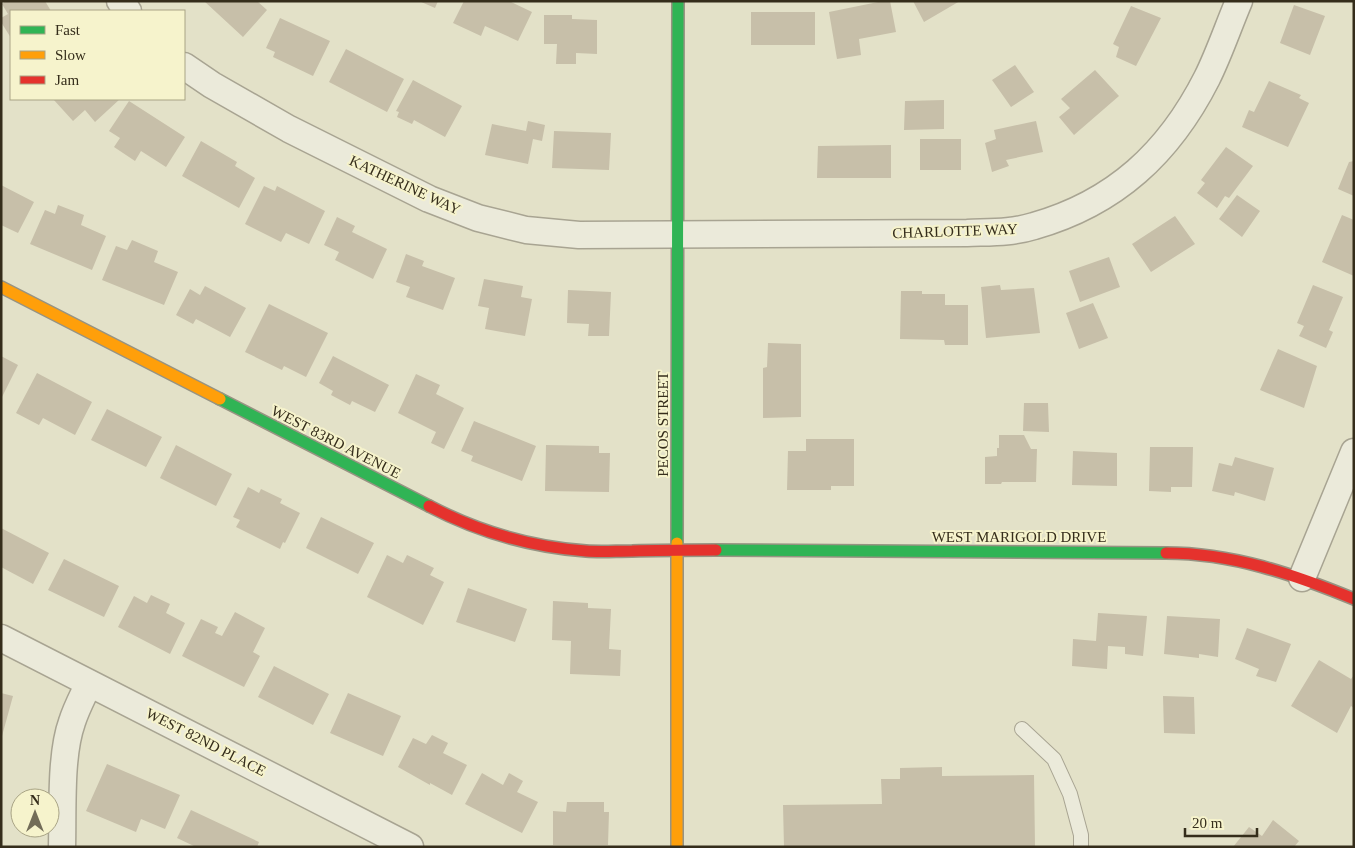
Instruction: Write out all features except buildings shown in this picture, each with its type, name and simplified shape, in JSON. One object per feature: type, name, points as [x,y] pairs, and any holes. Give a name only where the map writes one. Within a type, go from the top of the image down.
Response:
[{"type":"street","name":"PECOS STREET","points":[[677,847],[678,1]]},
{"type":"street","name":"CHARLOTTE WAY","points":[[678,234],[967,234],[1008,232],[1033,227],[1074,212],[1129,179],[1170,138],[1184,119],[1207,78],[1238,1]]},
{"type":"street","name":"KATHERINE WAY","points":[[185,67],[212,85],[290,129],[429,199],[478,218],[526,230],[579,235],[678,234]]},
{"type":"street","name":"WEST 83RD AVENUE","points":[[1,287],[457,521],[493,534],[532,544],[567,550],[678,550]]},
{"type":"street","points":[[1302,578],[1354,452]]},
{"type":"street","name":"WEST MARIGOLD DRIVE","points":[[678,550],[1190,553],[1247,562],[1302,578],[1354,598]]},
{"type":"street","name":"WEST 82ND PLACE","points":[[1,638],[410,847]]},
{"type":"street","points":[[62,847],[64,764],[67,744],[71,723],[89,683]]},
{"type":"lane","points":[[1022,729],[1054,759],[1070,794],[1081,834],[1081,847]]},
{"type":"traffic: fast","points":[[677,543],[678,1]]},
{"type":"traffic: fast","points":[[220,399],[429,506]]},
{"type":"traffic: fast","points":[[716,550],[1166,553]]},
{"type":"traffic: slow","points":[[1,287],[220,399]]},
{"type":"traffic: slow","points":[[677,543],[677,847]]},
{"type":"traffic: jam","points":[[429,506],[485,530],[545,546],[586,551],[716,550]]},
{"type":"traffic: jam","points":[[1166,553],[1191,554],[1238,561],[1285,573],[1354,599]]}]
